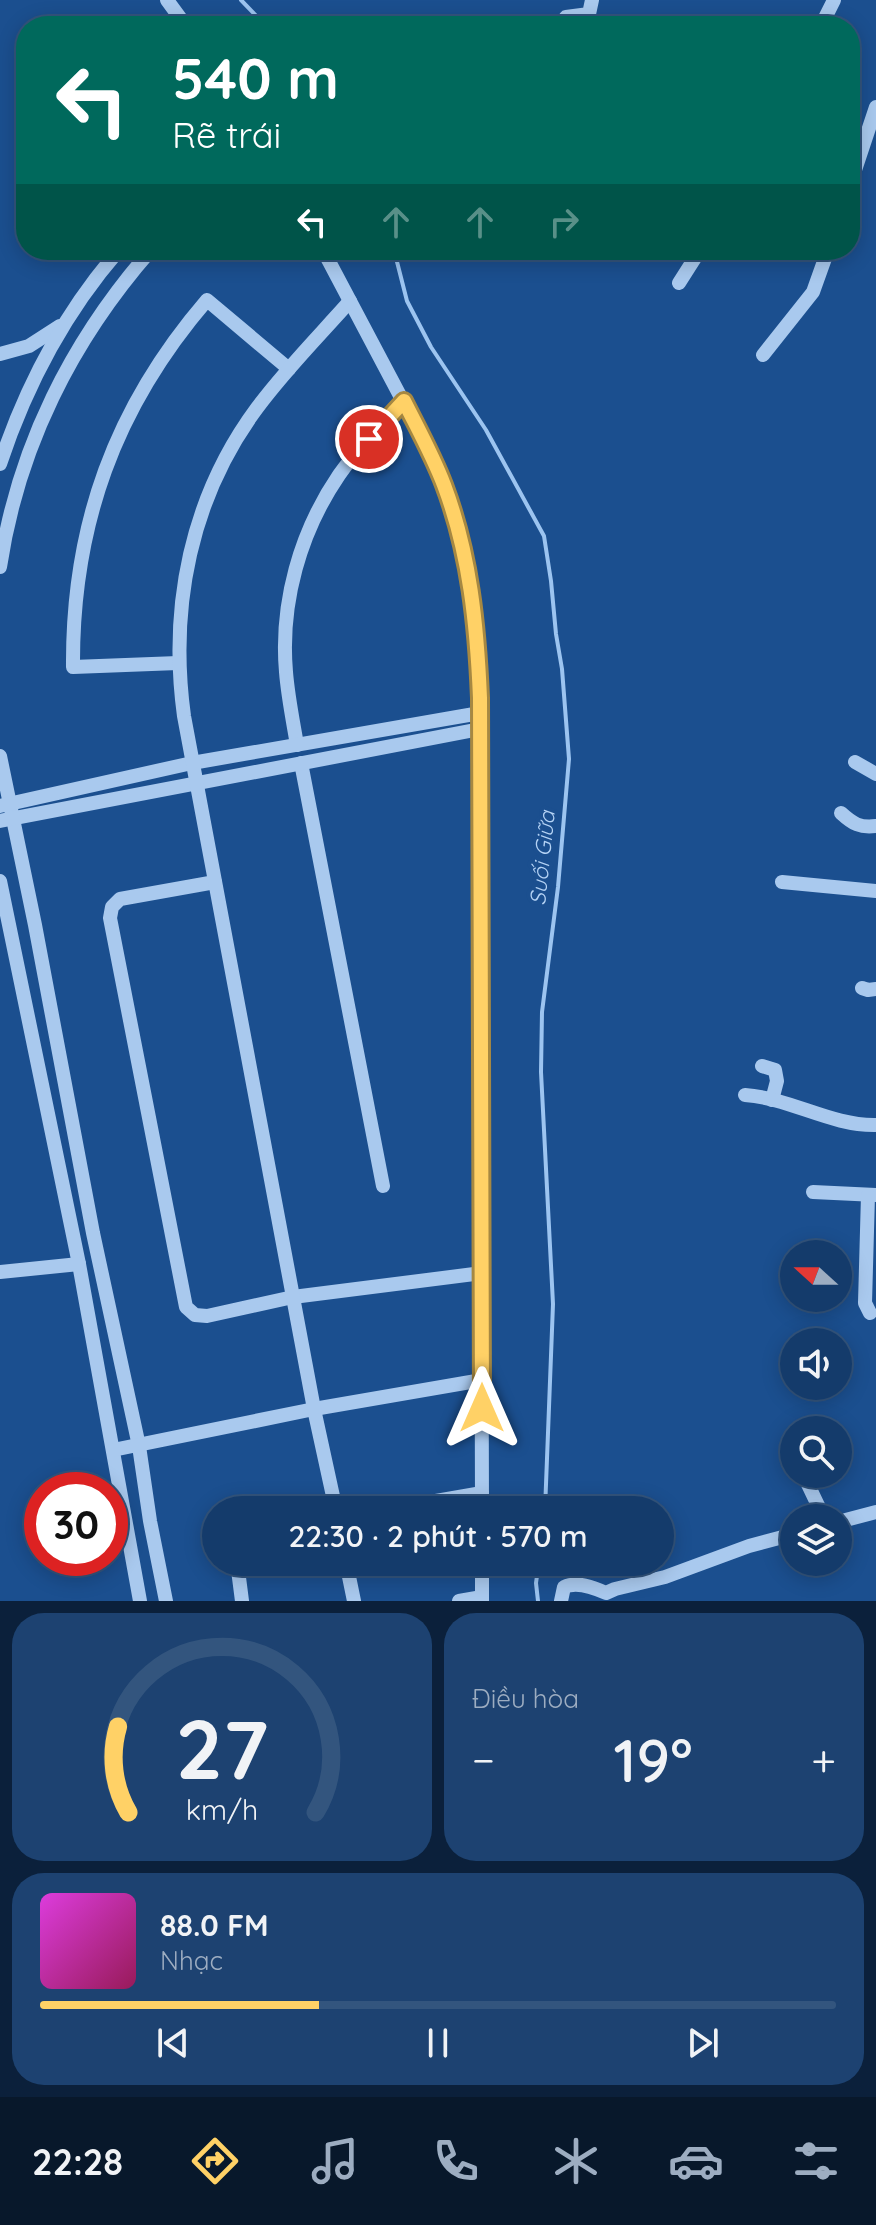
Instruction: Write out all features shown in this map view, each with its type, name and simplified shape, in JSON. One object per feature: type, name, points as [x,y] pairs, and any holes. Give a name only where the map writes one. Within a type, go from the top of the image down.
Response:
[{"type":"street","points":[[574,16],[589,14],[592,0]]},
{"type":"street","points":[[860,155],[876,107]]},
{"type":"street","points":[[0,464],[36,376],[71,314],[112,260]]},
{"type":"street","points":[[0,567],[18,482],[57,386],[97,317],[143,260]]},
{"type":"street","points":[[328,260],[404,401],[443,483],[466,559],[476,631],[480,713],[482,1493],[465,1496]]},
{"type":"street","points":[[679,283],[694,260]]},
{"type":"street","points":[[763,355],[813,292],[824,260]]},
{"type":"street","points":[[178,663],[73,667],[74,609],[81,553],[104,470],[140,392],[171,344],[207,300],[289,369]]},
{"type":"street","points":[[333,1496],[192,763],[178,663],[182,591],[192,542],[208,495],[230,450],[257,408],[350,301]]},
{"type":"street","points":[[0,354],[41,340],[71,314]]},
{"type":"street","points":[[297,745],[285,648],[288,606],[297,564],[314,519],[338,476],[404,401]]},
{"type":"street","points":[[6,812],[192,763],[480,713]]},
{"type":"street","points":[[6,812],[196,784],[480,729]]},
{"type":"street","points":[[0,756],[6,812],[139,1446],[166,1601]]},
{"type":"street","points":[[855,762],[874,768]]},
{"type":"street","points":[[301,763],[383,1186]]},
{"type":"street","points":[[841,813],[863,828],[876,826]]},
{"type":"street","points":[[0,881],[79,1264],[140,1601]]},
{"type":"street","points":[[215,882],[120,899],[112,907],[110,918],[186,1307],[195,1315],[207,1316],[293,1297],[482,1273]]},
{"type":"street","points":[[782,882],[876,891]]},
{"type":"street","points":[[762,1066],[775,1070],[777,1081],[772,1100]]},
{"type":"street","points":[[745,1095],[857,1125],[876,1125]]},
{"type":"street","points":[[813,1192],[872,1195],[865,1303],[870,1313]]},
{"type":"street","points":[[0,1272],[79,1264]]},
{"type":"street","points":[[113,1450],[314,1409],[482,1380]]},
{"type":"street","points":[[852,1518],[876,1512]]},
{"type":"street","points":[[561,1601],[564,1587],[568,1585],[588,1586],[606,1593],[665,1577],[780,1538]]},
{"type":"street","points":[[239,1576],[242,1601]]},
{"type":"street","points":[[349,1576],[354,1601]]},
{"type":"street","points":[[459,1601],[482,1599],[482,1576]]},
{"type":"waterway","name":"Suối Giữa","points":[[241,0],[256,16]]},
{"type":"waterway","name":"Suối Giữa","points":[[397,260],[407,301],[431,347],[486,430],[544,536],[562,669],[569,759],[558,887],[542,1012],[541,1072],[553,1304],[546,1496]]},
{"type":"waterway","name":"Suối Giữa","points":[[537,1576],[538,1601]]},
{"type":"route","points":[[369,439],[404,401],[433,458],[452,508],[472,595],[480,698],[482,1408]]}]
